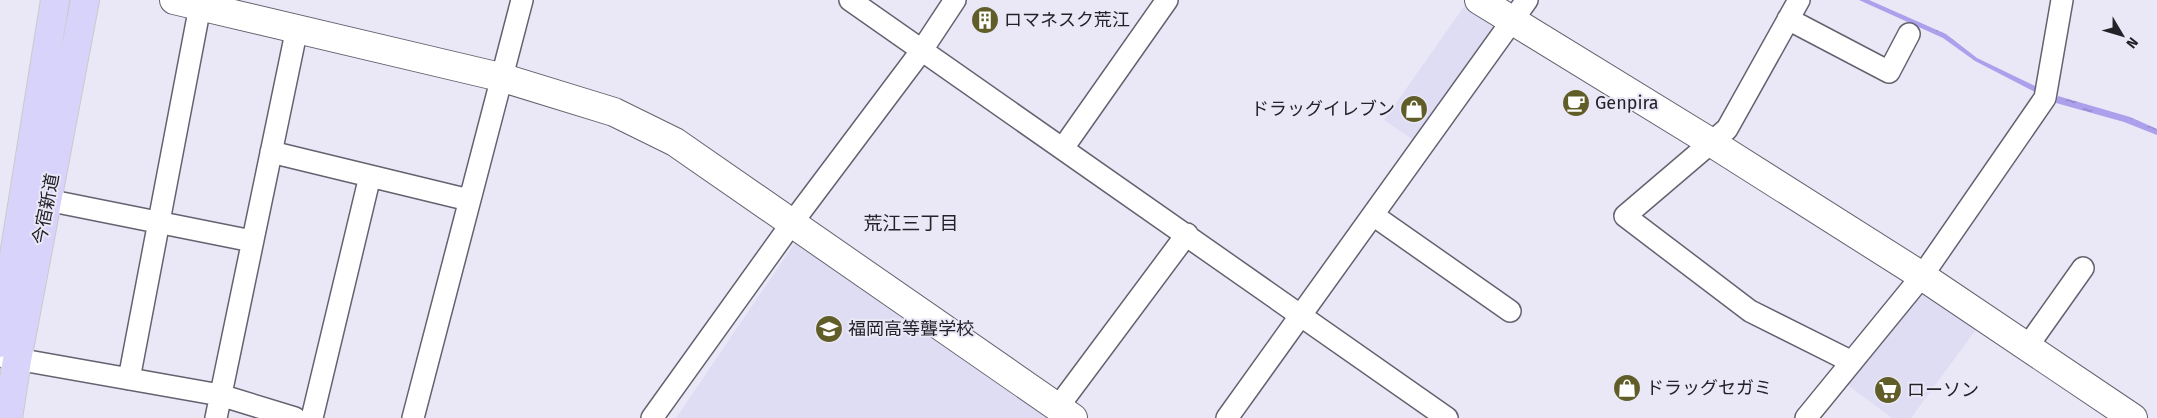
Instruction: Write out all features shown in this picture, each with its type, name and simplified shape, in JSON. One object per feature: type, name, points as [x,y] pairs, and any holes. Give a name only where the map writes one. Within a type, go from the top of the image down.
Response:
[{"type":"highway","name":"今宿新道","points":[[8,418],[6,353],[56,0]]},
{"type":"highway","name":"今宿新道","points":[[6,353],[47,200],[85,0]]},
{"type":"street","points":[[174,0],[500,77],[614,112],[675,142],[1065,413],[1187,234]]},
{"type":"street","points":[[413,418],[500,77],[522,0]]},
{"type":"street","points":[[850,0],[1448,418]]},
{"type":"street","points":[[652,418],[792,223],[922,50],[955,0]]},
{"type":"street","points":[[1063,148],[1167,0]]},
{"type":"street","points":[[1479,0],[1520,11],[1712,143],[1922,276],[2133,418]]},
{"type":"street","points":[[1799,0],[1727,129],[1625,216],[1750,311],[1852,362]]},
{"type":"street","points":[[1806,418],[1922,276],[2045,98],[2056,2]]},
{"type":"street","points":[[129,379],[200,6]]},
{"type":"street","points":[[1226,418],[1520,11]]},
{"type":"street","points":[[1788,19],[1889,72],[1909,34]]},
{"type":"street","points":[[216,418],[297,28]]},
{"type":"street","points":[[271,152],[469,200]]},
{"type":"street","points":[[312,418],[370,176]]},
{"type":"street","points":[[47,200],[252,241]]},
{"type":"street","points":[[1373,215],[1510,311]]},
{"type":"street","points":[[2028,347],[2083,268]]},
{"type":"street","points":[[6,353],[129,379],[220,395],[296,418]]},
{"type":"shaded area","points":[[1465,5],[1491,24],[1494,30],[1416,142],[1384,120]]},
{"type":"shaded area","name":"福岡高等聾学校","points":[[796,241],[1046,418],[676,418]]},
{"type":"shaded area","points":[[1930,293],[1978,327],[1911,418],[1892,418],[1846,384],[1919,295]]},
{"type":"water","points":[[1859,0],[1869,0],[1946,34],[1977,58],[2037,87],[2035,92],[1975,61],[1943,38]]},
{"type":"water","points":[[2058,96],[2130,117],[2157,129],[2157,135],[2124,122],[2056,103]]},
{"type":"place","name":"ロマネスク荒江","points":[[985,20]]},
{"type":"place","name":"Genpira","points":[[1576,103]]},
{"type":"place","name":"ドラッグイレブン","points":[[1414,109]]},
{"type":"place","name":"福岡高等聾学校","points":[[829,329]]},
{"type":"place","name":"ドラッグセガミ","points":[[1627,388]]},
{"type":"place","name":"ローソン","points":[[1888,390]]},
{"type":"district","name":"荒江三丁目","points":[[911,223]]}]
